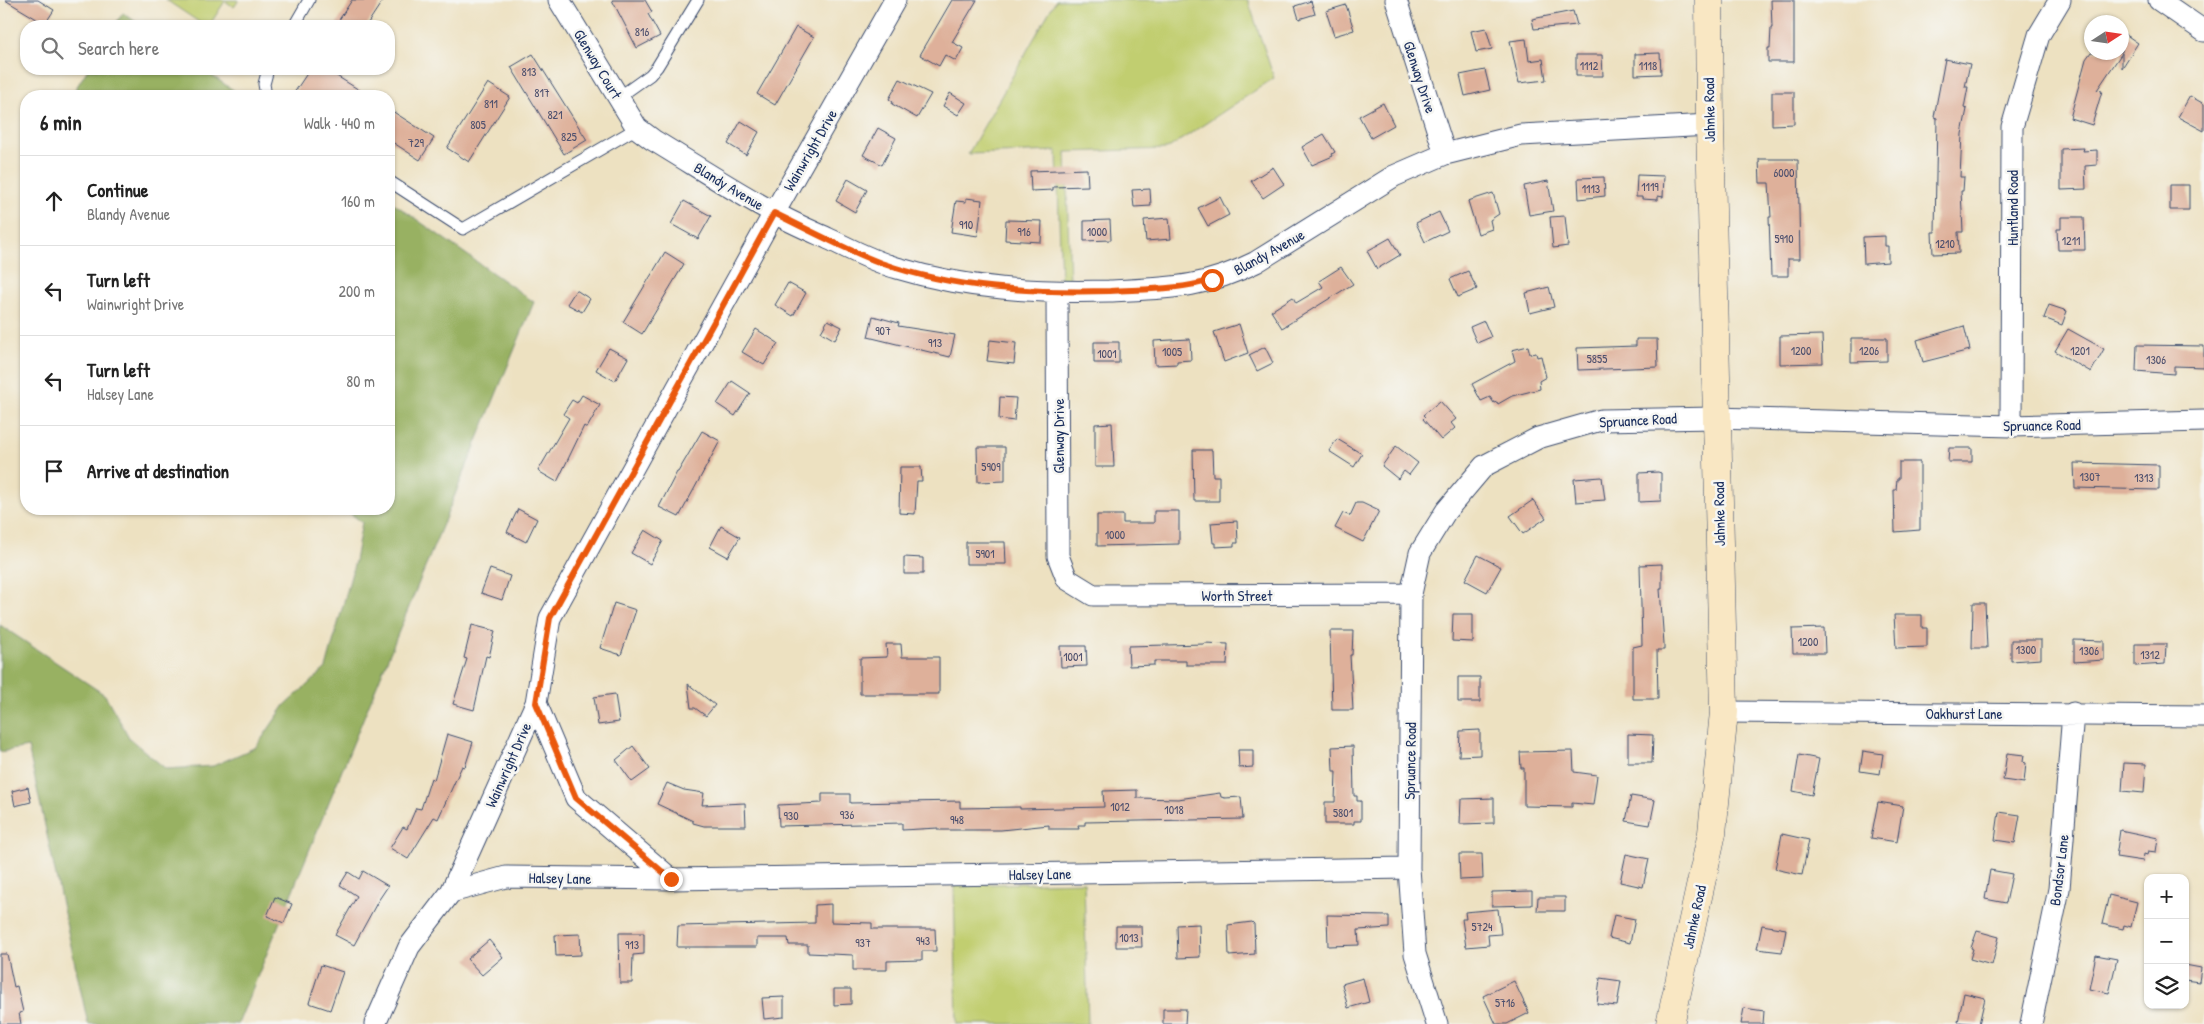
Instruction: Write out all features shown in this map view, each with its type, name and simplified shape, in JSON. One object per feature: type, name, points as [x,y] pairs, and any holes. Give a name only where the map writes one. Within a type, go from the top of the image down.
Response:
[{"type":"main road","name":"Jahnke Road","points":[[1670,1024],[1712,833],[1724,712],[1716,418],[1709,0]]},
{"type":"street","name":"Glenway Court","points":[[559,0],[637,128]]},
{"type":"street","name":"Wainwright Drive","points":[[375,1024],[409,946],[451,892],[536,703],[550,618],[774,213],[895,0]]},
{"type":"street","name":"Glenway Drive","points":[[1396,0],[1445,154]]},
{"type":"street","name":"Huntland Road","points":[[2011,426],[2012,127],[2039,35],[2060,0]]},
{"type":"street","points":[[2159,0],[2204,31]]},
{"type":"street","name":"Blandy Avenue","points":[[637,128],[653,140],[774,213],[863,256],[897,268],[976,285],[1057,292],[1175,288],[1199,284],[1220,277],[1242,269],[1274,252],[1394,176],[1445,154],[1521,135],[1710,125]]},
{"type":"street","name":"Glenway Drive","points":[[1057,292],[1058,556],[1067,579]]},
{"type":"street","name":"Spruance Road","points":[[1437,1024],[1415,954],[1409,868],[1411,594],[1420,553],[1446,511],[1484,466],[1538,438],[1601,420],[1716,418],[2011,426],[2204,421]]},
{"type":"street","name":"Worth Street","points":[[1067,579],[1093,595],[1411,594]]},
{"type":"street","points":[[536,703],[576,798],[671,879]]},
{"type":"street","name":"Oakhurst Lane","points":[[1724,712],[2204,716]]},
{"type":"street","name":"Bondsor Lane","points":[[2031,1024],[2059,889],[2074,714]]},
{"type":"street","name":"Halsey Lane","points":[[451,892],[506,877],[671,879],[1409,868]]},
{"type":"lane","points":[[297,20],[309,0]]},
{"type":"lane","points":[[619,97],[658,67],[698,0]]},
{"type":"lane","points":[[265,90],[264,84],[266,75]]},
{"type":"lane","points":[[395,186],[463,229],[637,128]]},
{"type":"green space","points":[[166,0],[239,0],[234,7],[225,1],[213,20],[196,20]]},
{"type":"green space","points":[[1056,0],[1248,0],[1274,78],[1167,149],[1066,152],[1070,283],[1061,284],[1057,151],[968,154]]},
{"type":"green space","points":[[123,13],[133,20],[118,20]]},
{"type":"green space","points":[[84,75],[211,75],[233,90],[75,90]]},
{"type":"green space","points":[[395,204],[534,302],[238,1024],[88,1024],[28,747],[0,752],[0,625],[105,695],[130,739],[166,769],[213,766],[256,747],[285,705],[326,668],[355,561],[362,522],[352,515],[395,515]]},
{"type":"green space","points":[[1084,882],[1088,1024],[957,1024],[954,885]]},
{"type":"building","points":[[5,0],[38,0],[54,10],[48,20],[38,20]]},
{"type":"building","points":[[352,0],[383,0],[370,20],[339,20]]},
{"type":"building","points":[[612,0],[645,0],[652,12],[648,14],[660,36],[637,48]]},
{"type":"building","points":[[952,0],[977,0],[952,42],[963,48],[956,61],[945,55],[939,66],[920,55]]},
{"type":"building","points":[[1771,0],[1794,0],[1794,62],[1768,62],[1768,48],[1770,48],[1772,28]]},
{"type":"building","points":[[1311,1],[1315,14],[1299,19],[1295,6]]},
{"type":"building","points":[[1346,5],[1354,30],[1334,36],[1326,11]]},
{"type":"building","points":[[1573,11],[1577,25],[1534,29],[1532,19]]},
{"type":"building","points":[[796,27],[814,37],[775,105],[757,94]]},
{"type":"building","points":[[1486,28],[1492,49],[1476,52],[1471,31]]},
{"type":"building","points":[[2129,37],[2138,43],[2129,57]]},
{"type":"building","points":[[1526,39],[1529,61],[1543,59],[1546,80],[1519,83],[1510,41]]},
{"type":"building","points":[[1660,53],[1661,74],[1635,75],[1635,54]]},
{"type":"building","points":[[533,54],[587,140],[564,154],[511,67]]},
{"type":"building","points":[[1576,55],[1602,55],[1603,76],[1576,76]]},
{"type":"building","points":[[1945,59],[1970,64],[1965,87],[1968,87],[1964,108],[1967,109],[1962,134],[1960,177],[1964,177],[1963,191],[1961,191],[1963,232],[1958,232],[1959,253],[1933,254],[1932,232],[1935,232],[1937,118],[1934,117]]},
{"type":"building","points":[[2086,60],[2117,60],[2097,90],[2102,91],[2092,125],[2070,118]]},
{"type":"building","points":[[2122,60],[2127,60],[2122,68]]},
{"type":"building","points":[[1485,70],[1490,90],[1465,96],[1460,75]]},
{"type":"building","points":[[306,75],[335,75],[359,90],[296,90]]},
{"type":"building","points":[[900,79],[931,94],[917,118],[892,104],[893,102],[889,99]]},
{"type":"building","points":[[488,83],[510,97],[469,162],[447,148]]},
{"type":"building","points":[[1772,92],[1794,92],[1794,124],[1772,125]]},
{"type":"building","points":[[950,93],[966,103],[958,115],[943,106]]},
{"type":"building","points":[[2190,96],[2204,104],[2204,131],[2178,117]]},
{"type":"building","points":[[1383,103],[1394,125],[1371,138],[1359,116]]},
{"type":"building","points":[[395,113],[434,138],[420,160],[395,144]]},
{"type":"building","points":[[741,121],[759,132],[746,155],[728,144]]},
{"type":"building","points":[[878,128],[896,138],[882,165],[863,155]]},
{"type":"building","points":[[1324,134],[1335,152],[1332,154],[1333,156],[1312,165],[1302,147]]},
{"type":"building","points":[[2084,148],[2083,151],[2097,150],[2097,165],[2085,166],[2086,189],[2061,190],[2061,149]]},
{"type":"building","points":[[1759,159],[1798,160],[1800,259],[1788,259],[1788,276],[1771,276],[1769,183],[1760,183]]},
{"type":"building","points":[[1273,167],[1284,184],[1263,198],[1251,181]]},
{"type":"building","points":[[1087,169],[1088,186],[1053,187],[1053,190],[1031,191],[1030,171]]},
{"type":"building","points":[[1637,175],[1664,176],[1663,197],[1658,196],[1658,200],[1636,197]]},
{"type":"building","points":[[1604,177],[1605,196],[1579,199],[1578,178]]},
{"type":"building","points":[[848,179],[867,190],[855,212],[836,201]]},
{"type":"building","points":[[1548,181],[1553,211],[1529,215],[1524,186]]},
{"type":"building","points":[[2170,185],[2189,185],[2189,210],[2170,210]]},
{"type":"building","points":[[1150,189],[1151,206],[1134,207],[1132,190]]},
{"type":"building","points":[[1493,193],[1499,214],[1490,220],[1492,229],[1478,234],[1468,201]]},
{"type":"building","points":[[1220,197],[1229,215],[1208,226],[1198,208]]},
{"type":"building","points":[[966,198],[982,200],[978,236],[951,232],[956,201],[966,202]]},
{"type":"building","points":[[684,201],[711,216],[698,239],[671,224]]},
{"type":"building","points":[[1439,212],[1448,231],[1425,242],[1416,223]]},
{"type":"building","points":[[1565,216],[1568,246],[1553,248],[1550,217]]},
{"type":"building","points":[[2061,217],[2084,217],[2085,250],[2058,250],[2057,229],[2061,229]]},
{"type":"building","points":[[1169,218],[1171,239],[1146,241],[1144,220]]},
{"type":"building","points":[[1006,220],[1042,221],[1041,242],[1005,240]]},
{"type":"building","points":[[1110,220],[1111,240],[1084,241],[1084,221]]},
{"type":"building","points":[[1885,236],[1885,246],[1888,246],[1888,262],[1864,264],[1863,237]]},
{"type":"building","points":[[1390,238],[1400,255],[1377,269],[1367,251]]},
{"type":"building","points":[[665,252],[684,264],[642,334],[623,322]]},
{"type":"building","points":[[1341,267],[1353,284],[1282,328],[1271,311],[1293,297],[1296,303],[1323,287],[1319,281]]},
{"type":"building","points":[[1468,271],[1477,289],[1458,297],[1450,279]]},
{"type":"building","points":[[788,283],[806,293],[793,316],[775,305]]},
{"type":"building","points":[[1549,287],[1554,307],[1530,313],[1526,293]]},
{"type":"building","points":[[576,290],[590,299],[582,312],[567,304]]},
{"type":"building","points":[[2049,305],[2067,311],[2062,325],[2044,318]]},
{"type":"building","points":[[873,316],[899,323],[898,326],[955,335],[950,357],[868,337]]},
{"type":"building","points":[[828,320],[842,327],[835,340],[821,332]]},
{"type":"building","points":[[1484,321],[1491,337],[1477,343],[1470,327]]},
{"type":"building","points":[[1239,324],[1248,353],[1224,362],[1214,332]]},
{"type":"building","points":[[1964,326],[1970,350],[1923,362],[1917,340]]},
{"type":"building","points":[[756,329],[778,343],[764,365],[742,352]]},
{"type":"building","points":[[2068,329],[2104,349],[2091,372],[2055,351]]},
{"type":"building","points":[[1822,335],[1823,363],[1780,364],[1780,336]]},
{"type":"building","points":[[1851,338],[1887,338],[1887,361],[1851,362]]},
{"type":"building","points":[[1190,339],[1191,360],[1177,361],[1177,364],[1155,365],[1154,341]]},
{"type":"building","points":[[1636,339],[1657,339],[1658,367],[1578,370],[1577,348],[1636,346]]},
{"type":"building","points":[[990,340],[1016,343],[1014,364],[987,361]]},
{"type":"building","points":[[1094,342],[1119,342],[1119,363],[1094,363]]},
{"type":"building","points":[[2137,345],[2204,346],[2204,367],[2174,366],[2174,374],[2136,371]]},
{"type":"building","points":[[1528,346],[1530,354],[1536,353],[1537,357],[1541,356],[1546,377],[1539,381],[1540,389],[1512,396],[1498,404],[1497,402],[1494,403],[1490,397],[1481,401],[1472,384],[1515,361],[1512,350]]},
{"type":"building","points":[[1265,347],[1273,363],[1257,371],[1249,355]]},
{"type":"building","points":[[609,348],[628,358],[615,381],[596,370]]},
{"type":"building","points":[[732,381],[750,393],[735,416],[717,404]]},
{"type":"building","points":[[582,395],[600,405],[587,428],[584,426],[557,482],[538,471],[569,418],[563,414],[572,400],[577,403]]},
{"type":"building","points":[[1000,397],[1016,398],[1014,421],[999,419]]},
{"type":"building","points":[[1440,401],[1456,419],[1451,423],[1455,428],[1441,440],[1423,419],[1425,417],[1423,415]]},
{"type":"building","points":[[1112,423],[1114,467],[1095,467],[1095,424]]},
{"type":"building","points":[[702,431],[720,441],[679,517],[659,507],[677,472]]},
{"type":"building","points":[[1337,439],[1362,454],[1354,467],[1329,451]]},
{"type":"building","points":[[1396,446],[1418,463],[1409,475],[1404,471],[1398,479],[1382,466]]},
{"type":"building","points":[[977,447],[1005,447],[1005,481],[978,482]]},
{"type":"building","points":[[1949,448],[1972,448],[1972,462],[1948,462]]},
{"type":"building","points":[[1193,450],[1212,450],[1213,476],[1219,476],[1219,501],[1194,501]]},
{"type":"building","points":[[1899,462],[1920,462],[1920,530],[1895,532],[1894,490],[1896,490],[1897,479],[1899,479]]},
{"type":"building","points":[[2074,463],[2159,465],[2159,490],[2075,488]]},
{"type":"building","points":[[900,467],[921,467],[922,481],[917,481],[915,514],[899,513]]},
{"type":"building","points":[[1639,473],[1661,473],[1661,501],[1639,502]]},
{"type":"building","points":[[1602,477],[1605,500],[1576,502],[1574,479]]},
{"type":"building","points":[[1533,500],[1546,518],[1523,534],[1510,516]]},
{"type":"building","points":[[1356,503],[1362,503],[1379,511],[1363,542],[1335,528],[1343,513],[1350,516]]},
{"type":"building","points":[[518,509],[537,519],[526,542],[507,532]]},
{"type":"building","points":[[1154,511],[1179,511],[1179,544],[1097,546],[1097,515],[1123,515],[1123,523],[1154,523]]},
{"type":"building","points":[[1237,521],[1238,543],[1234,543],[1234,546],[1215,547],[1211,523]]},
{"type":"building","points":[[721,526],[740,537],[728,557],[710,547]]},
{"type":"building","points":[[645,530],[663,541],[650,564],[631,553]]},
{"type":"building","points":[[966,542],[1005,542],[1006,564],[966,564]]},
{"type":"building","points":[[1478,555],[1501,567],[1487,592],[1465,580]]},
{"type":"building","points":[[904,557],[923,558],[923,574],[904,574]]},
{"type":"building","points":[[1662,564],[1662,589],[1660,589],[1664,650],[1657,650],[1658,699],[1633,699],[1633,647],[1642,645],[1640,565]]},
{"type":"building","points":[[490,569],[510,576],[502,600],[481,593]]},
{"type":"building","points":[[614,603],[636,610],[621,655],[600,648]]},
{"type":"building","points":[[1973,603],[1985,603],[1987,648],[1972,648]]},
{"type":"building","points":[[1453,614],[1473,614],[1473,642],[1452,641]]},
{"type":"building","points":[[1894,615],[1922,615],[1922,628],[1927,628],[1927,647],[1896,648]]},
{"type":"building","points":[[472,625],[495,631],[489,657],[486,656],[474,710],[453,704],[467,659],[464,658]]},
{"type":"building","points":[[1824,628],[1825,653],[1793,653],[1792,629]]},
{"type":"building","points":[[1330,631],[1353,631],[1352,655],[1350,655],[1353,710],[1332,710]]},
{"type":"building","points":[[2011,640],[2041,640],[2041,659],[2011,661]]},
{"type":"building","points":[[2074,640],[2104,641],[2104,660],[2074,662]]},
{"type":"building","points":[[886,644],[901,644],[902,657],[939,657],[939,694],[860,694],[860,658],[887,657]]},
{"type":"building","points":[[1228,644],[1227,665],[1186,665],[1186,661],[1154,661],[1154,665],[1129,666],[1128,646]]},
{"type":"building","points":[[2135,644],[2166,644],[2165,664],[2135,666]]},
{"type":"building","points":[[1060,646],[1086,646],[1087,666],[1061,667]]},
{"type":"building","points":[[1458,677],[1480,677],[1480,702],[1458,702]]},
{"type":"building","points":[[688,684],[715,705],[706,716],[695,708],[691,708]]},
{"type":"building","points":[[615,694],[619,722],[598,725],[594,697]]},
{"type":"building","points":[[1480,730],[1480,755],[1459,756],[1460,731]]},
{"type":"building","points":[[447,734],[473,742],[465,767],[462,766],[438,819],[434,817],[408,859],[390,848],[403,827],[407,829],[416,808],[421,809],[431,778],[434,780]]},
{"type":"building","points":[[1628,734],[1653,735],[1652,763],[1628,763]]},
{"type":"building","points":[[633,746],[650,769],[632,782],[616,760]]},
{"type":"building","points":[[1353,746],[1354,796],[1357,796],[1357,801],[1361,801],[1361,821],[1354,821],[1354,824],[1325,824],[1325,802],[1335,802],[1336,771],[1333,771],[1332,747]]},
{"type":"building","points":[[1238,750],[1253,750],[1253,767],[1239,768]]},
{"type":"building","points":[[1573,751],[1574,772],[1597,775],[1593,805],[1572,803],[1572,807],[1524,806],[1524,768],[1521,768],[1520,752]]},
{"type":"building","points":[[1863,751],[1883,754],[1880,774],[1860,771]]},
{"type":"building","points":[[2007,753],[2024,755],[2023,762],[2026,763],[2024,783],[2003,780]]},
{"type":"building","points":[[1799,755],[1819,759],[1812,795],[1793,791]]},
{"type":"building","points":[[2124,763],[2146,764],[2144,793],[2122,791]]},
{"type":"building","points":[[667,783],[684,790],[704,793],[702,805],[745,803],[746,826],[704,826],[693,823],[693,821],[657,804]]},
{"type":"building","points":[[28,787],[31,802],[15,806],[12,791]]},
{"type":"building","points":[[1137,790],[1137,798],[1178,799],[1220,793],[1221,797],[1225,798],[1241,797],[1243,819],[1085,822],[1085,825],[1078,825],[1079,829],[1049,829],[1049,825],[1001,830],[938,830],[938,828],[902,830],[902,823],[779,826],[778,805],[822,803],[822,794],[850,794],[850,803],[960,801],[960,808],[1020,807],[1020,809],[1104,807],[1103,791]]},
{"type":"building","points":[[1631,796],[1655,800],[1650,825],[1626,821]]},
{"type":"building","points":[[1494,798],[1494,823],[1460,824],[1461,799]]},
{"type":"building","points":[[1878,802],[1903,806],[1897,842],[1871,838]]},
{"type":"building","points":[[1999,812],[2020,815],[2015,843],[1995,840]]},
{"type":"building","points":[[2120,830],[2158,838],[2156,852],[2148,851],[2147,855],[2144,854],[2143,861],[2116,857]]},
{"type":"building","points":[[1782,834],[1809,840],[1802,875],[1775,869]]},
{"type":"building","points":[[1459,854],[1482,854],[1483,879],[1460,880]]},
{"type":"building","points":[[1626,854],[1649,859],[1643,887],[1620,882]]},
{"type":"building","points":[[1990,870],[2012,874],[2006,903],[1985,899]]},
{"type":"building","points":[[363,871],[388,886],[354,945],[335,935],[357,896],[340,885],[348,872],[359,879]]},
{"type":"building","points":[[1532,891],[1532,905],[1492,906],[1492,892]]},
{"type":"building","points":[[2109,895],[2137,902],[2131,927],[2124,925],[2123,929],[2102,924]]},
{"type":"building","points":[[275,897],[292,904],[284,923],[267,916]]},
{"type":"building","points":[[1538,897],[1565,897],[1565,911],[1537,911]]},
{"type":"building","points":[[831,904],[831,922],[872,923],[872,929],[935,929],[936,951],[922,951],[922,960],[887,961],[887,970],[853,970],[853,955],[808,953],[808,945],[789,945],[788,938],[757,938],[757,947],[677,947],[678,926],[815,923],[815,905]]},
{"type":"building","points":[[1498,909],[1501,934],[1488,935],[1489,945],[1466,947],[1462,919],[1466,919],[1465,912]]},
{"type":"building","points":[[1327,915],[1389,916],[1389,928],[1358,930],[1359,945],[1328,946]]},
{"type":"building","points":[[1614,915],[1635,919],[1630,943],[1609,938]]},
{"type":"building","points":[[1252,922],[1254,924],[1255,954],[1229,956],[1228,925]]},
{"type":"building","points":[[1199,924],[1200,957],[1178,958],[1177,925]]},
{"type":"building","points":[[1762,925],[1786,929],[1782,952],[1757,949]]},
{"type":"building","points":[[1116,926],[1141,926],[1142,947],[1116,947]]},
{"type":"building","points":[[1977,931],[1999,937],[1992,965],[1970,959],[1973,949],[1971,948]]},
{"type":"building","points":[[619,933],[644,933],[644,954],[633,955],[632,983],[620,983]]},
{"type":"building","points":[[580,934],[581,955],[556,956],[555,935]]},
{"type":"building","points":[[489,940],[503,957],[482,975],[467,959]]},
{"type":"building","points":[[0,954],[7,954],[14,987],[17,986],[23,1012],[19,1013],[21,1024],[0,1024]]},
{"type":"building","points":[[2096,955],[2117,959],[2109,993],[2089,989]]},
{"type":"building","points":[[321,965],[343,972],[330,1010],[309,1003]]},
{"type":"building","points":[[2189,966],[2201,968],[2199,982],[2189,981]]},
{"type":"building","points":[[1363,978],[1369,1002],[1348,1008],[1342,984]]},
{"type":"building","points":[[1600,978],[1621,981],[1617,1006],[1597,1004]]},
{"type":"building","points":[[1514,981],[1529,1013],[1507,1024],[1496,1024],[1483,996]]},
{"type":"building","points":[[834,989],[851,989],[851,1004],[834,1005]]},
{"type":"building","points":[[1964,993],[1985,998],[1979,1024],[1958,1022]]},
{"type":"building","points":[[784,997],[784,1017],[764,1019],[762,998]]},
{"type":"building","points":[[1744,1008],[1764,1011],[1763,1024],[1741,1024]]},
{"type":"building","points":[[1163,1009],[1186,1009],[1185,1024],[1163,1024]]},
{"type":"route","points":[[671,879],[576,798],[536,703],[550,618],[774,213],[863,256],[897,268],[960,283],[1057,292],[1175,288],[1212,280]]}]
